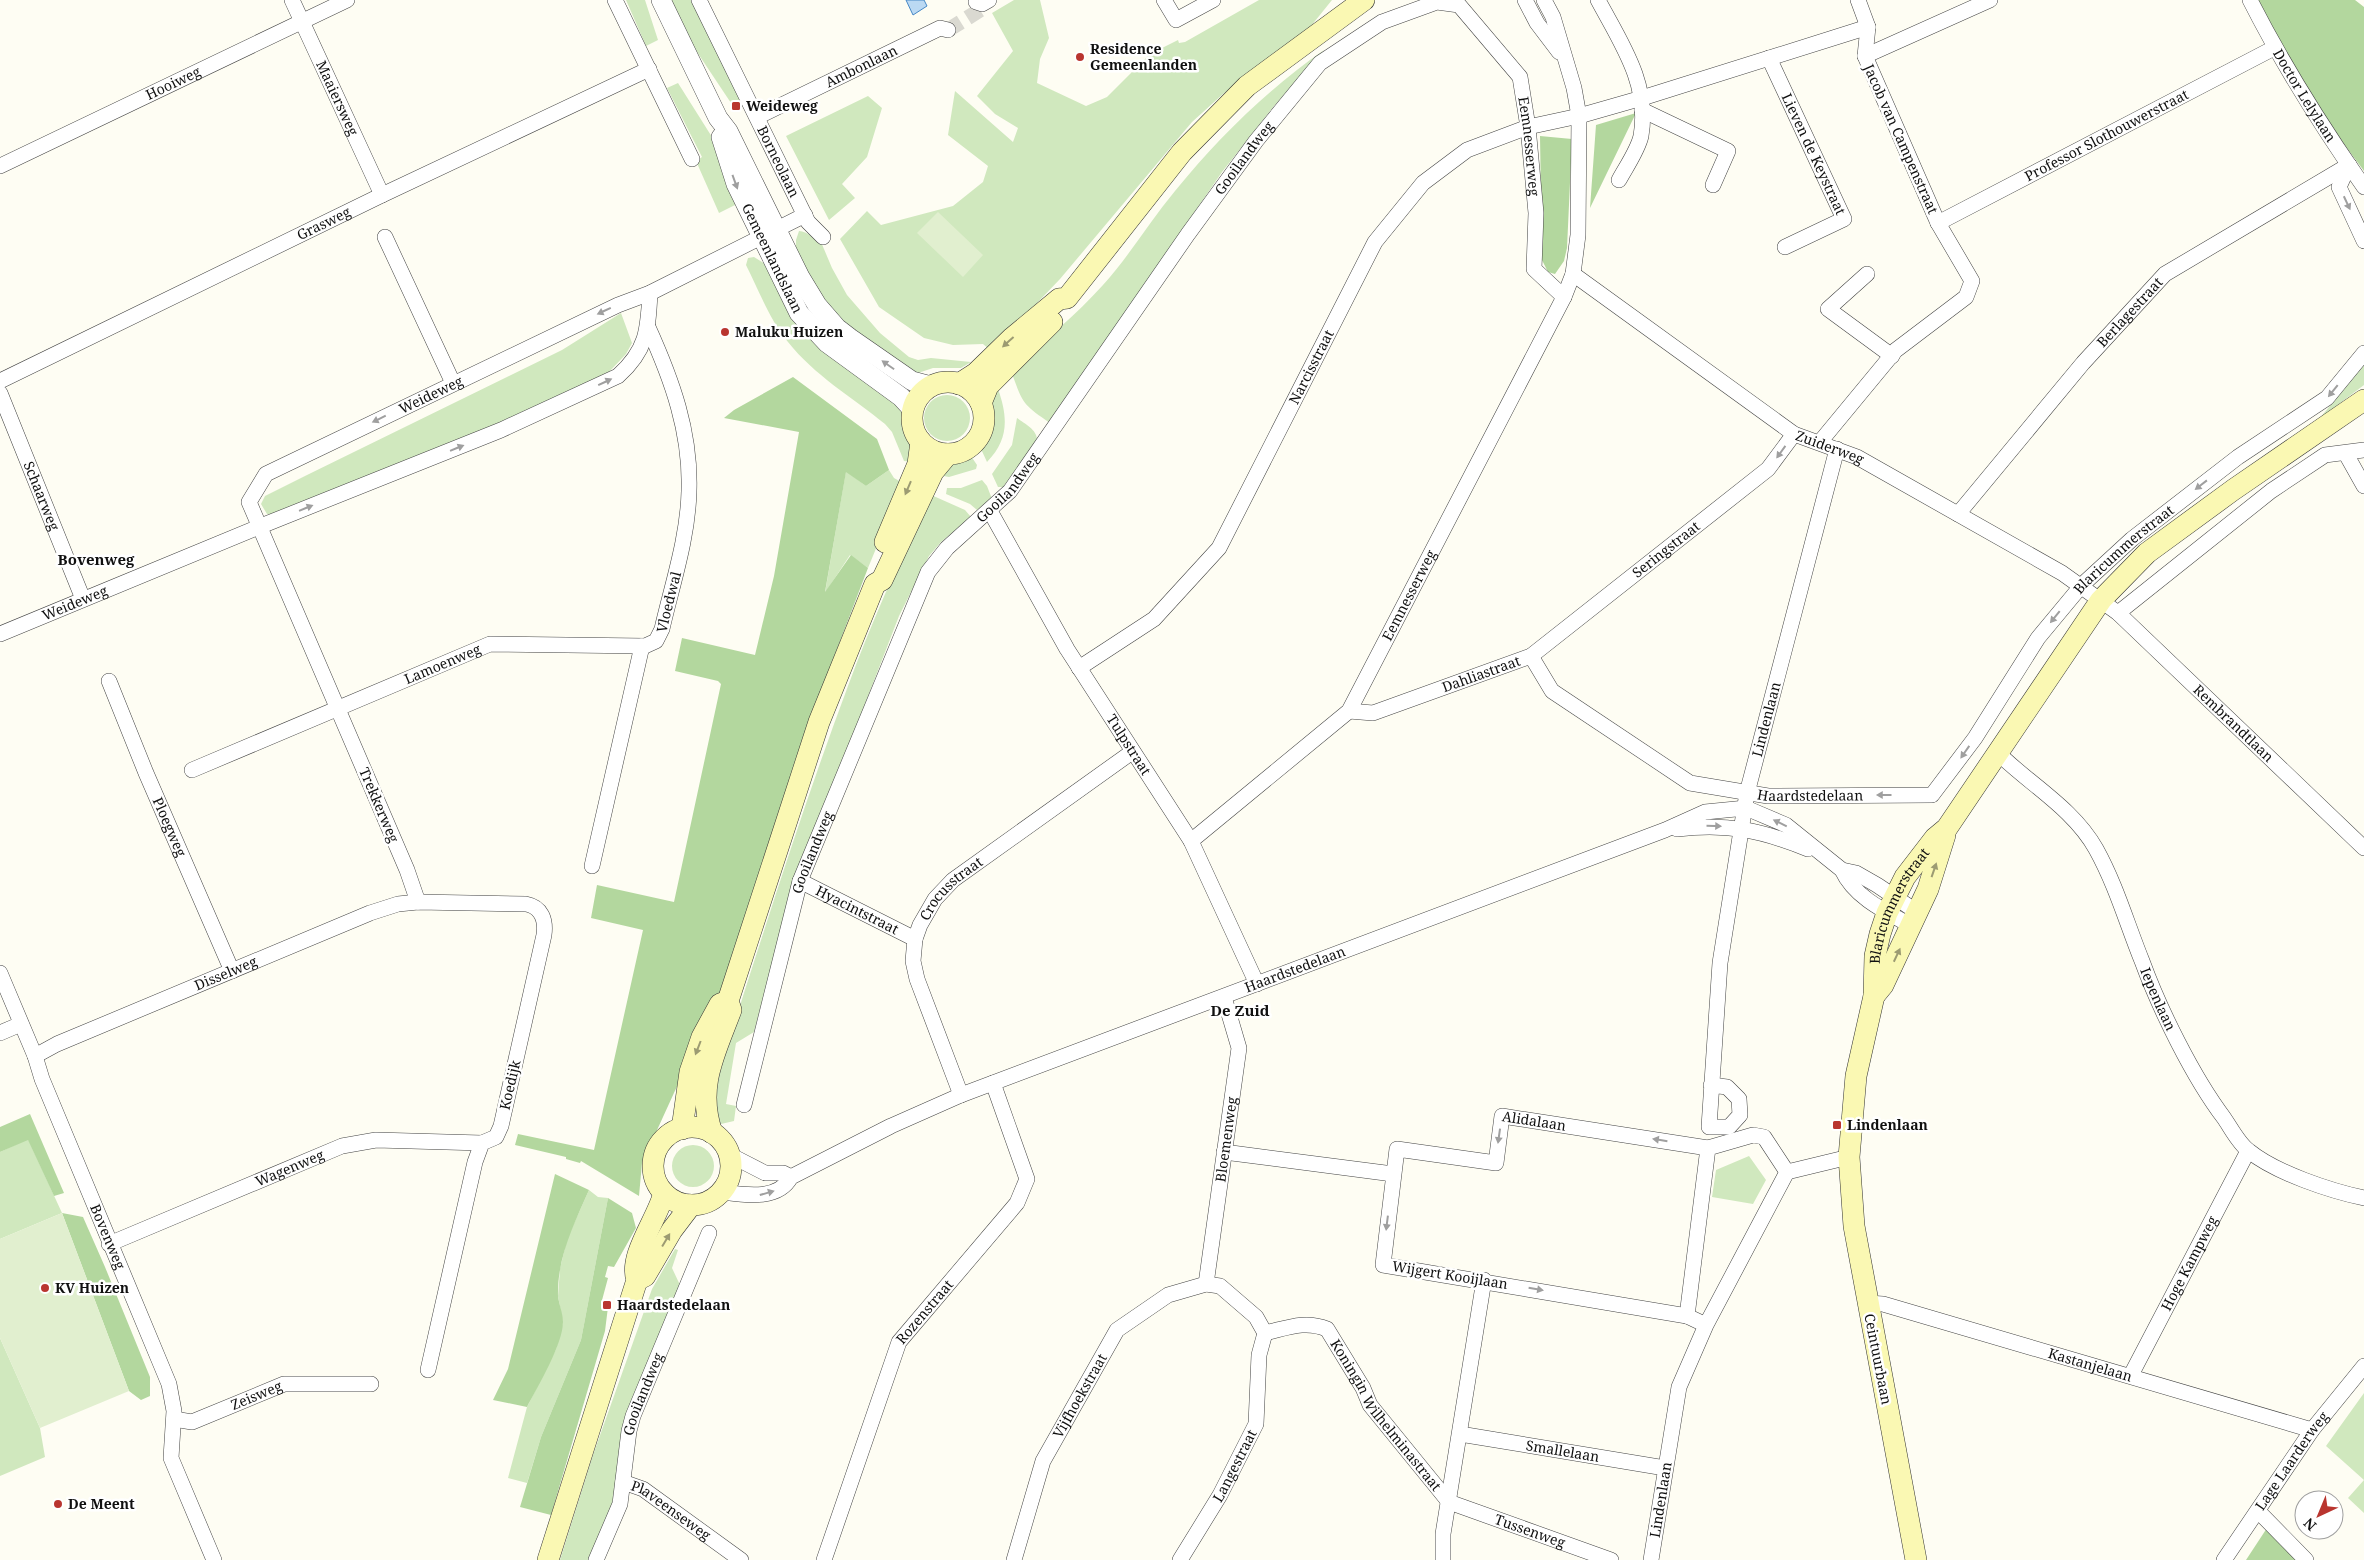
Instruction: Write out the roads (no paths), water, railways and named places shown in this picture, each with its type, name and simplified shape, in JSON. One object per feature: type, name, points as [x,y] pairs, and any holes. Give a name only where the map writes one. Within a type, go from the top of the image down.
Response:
[{"type":"main road","points":[[981,403],[988,386],[1067,306],[1067,298],[1182,152],[1247,86],[1364,1]]},
{"type":"main road","points":[[959,384],[976,373],[1012,338],[1059,299],[1067,298]]},
{"type":"main road","points":[[942,382],[959,384],[972,391],[981,403],[984,425],[977,439],[967,449],[948,454],[933,451],[921,442],[913,424],[913,410],[919,396],[930,386],[942,382]]},
{"type":"main road","name":"Blaricummerstraat","points":[[1849,1156],[1856,1076],[1874,996],[1875,956],[1891,905],[1906,877],[1935,838],[1946,828],[2101,600],[2147,553],[2232,490],[2364,400]]},
{"type":"main road","points":[[874,584],[871,576],[918,464],[921,442]]},
{"type":"main road","points":[[712,1133],[706,1112],[704,1094],[708,1076],[731,1010],[728,1001],[819,722],[874,584],[882,580],[933,472],[948,454]]},
{"type":"main road","name":"Blaricummerstraat","points":[[1874,996],[1884,985],[1914,918],[1945,841],[1946,828]]},
{"type":"main road","points":[[682,1129],[688,1080],[698,1047],[720,1004],[728,1001]]},
{"type":"main road","points":[[698,1128],[712,1133],[723,1142],[730,1155],[731,1174],[722,1192],[705,1204],[691,1205],[676,1202],[664,1193],[657,1183],[654,1171],[656,1152],[666,1138],[682,1129],[698,1128]]},
{"type":"main road","name":"Ceintuurbaan","points":[[1849,1156],[1854,1226],[1916,1560]]},
{"type":"main road","points":[[548,1560],[637,1280],[634,1272],[640,1249],[658,1212],[664,1193]]},
{"type":"main road","points":[[637,1280],[645,1276],[672,1230],[691,1205]]},
{"type":"street","name":"Maaiersweg","points":[[292,0],[382,195]]},
{"type":"street","name":"Hooiweg","points":[[0,166],[347,0]]},
{"type":"street","points":[[615,0],[692,159]]},
{"type":"street","name":"Gemeenlandslaan","points":[[661,0],[718,118],[721,137],[736,184],[807,290],[828,318],[850,338],[912,381],[930,386]]},
{"type":"street","name":"Borneolaan","points":[[699,0],[804,215],[808,222],[823,236]]},
{"type":"street","points":[[1164,0],[1176,20],[1213,0]]},
{"type":"street","name":"Eemnesserweg","points":[[1525,0],[1537,23],[1565,59]]},
{"type":"street","name":"Eemnesserweg","points":[[1191,841],[1349,711],[1564,297],[1573,274],[1578,235],[1579,116],[1553,17],[1544,0]]},
{"type":"street","points":[[1598,0],[1635,70],[1642,104],[1641,137],[1619,180]]},
{"type":"street","points":[[1858,0],[1868,27],[1865,56]]},
{"type":"street","points":[[1865,56],[1990,0]]},
{"type":"street","name":"Doctor Lelylaan","points":[[2250,0],[2274,48],[2364,187]]},
{"type":"street","name":"Gooilandweg","points":[[744,1105],[800,881],[928,572],[947,548],[1010,491],[1188,234],[1245,156],[1320,63],[1382,22],[1437,2],[1459,5]]},
{"type":"street","name":"Eemnesserweg","points":[[1459,5],[1520,77],[1528,127],[1536,213],[1534,269],[1564,297]]},
{"type":"street","name":"Ambonlaan","points":[[757,117],[943,26]]},
{"type":"street","points":[[1579,116],[1642,104],[1769,58],[1868,27]]},
{"type":"street","name":"Professor Slothouwerstraat","points":[[1938,223],[2274,48]]},
{"type":"street","name":"Jacob van Campenstraat","points":[[1865,56],[1938,223],[1972,281],[1966,297],[1892,356]]},
{"type":"street","name":"Lieven de Keystraat","points":[[1769,58],[1844,219],[1786,247]]},
{"type":"street","name":"Grasweg","points":[[0,381],[382,195],[649,69]]},
{"type":"street","points":[[1642,104],[1728,151],[1713,185]]},
{"type":"street","name":"Narcisstraat","points":[[1079,668],[1154,619],[1219,548],[1375,242],[1423,182],[1467,150],[1528,127],[1579,116]]},
{"type":"street","points":[[2349,166],[2339,187],[2364,241]]},
{"type":"street","name":"Berlagestraat","points":[[1958,514],[2083,363],[2165,274],[2349,166]]},
{"type":"street","points":[[769,234],[804,215]]},
{"type":"street","name":"Gemeenlandslaan","points":[[769,234],[793,302],[807,324],[827,343],[901,396],[913,410]]},
{"type":"street","name":"Weideweg","points":[[261,526],[249,502],[266,474],[618,305],[650,293],[769,234]]},
{"type":"street","points":[[385,237],[453,383]]},
{"type":"street","name":"Zuiderweg","points":[[1573,274],[1794,434],[1857,457],[2082,586],[2101,600]]},
{"type":"street","points":[[1820,442],[1892,356],[1828,309],[1867,274]]},
{"type":"street","name":"Weideweg","points":[[0,634],[261,526],[501,430],[618,376],[637,355],[648,327],[650,293]]},
{"type":"street","name":"Vloedwal","points":[[592,866],[642,646],[653,644],[662,630],[682,542],[689,492],[684,423],[666,366],[648,327]]},
{"type":"street","name":"Blaricummerstraat","points":[[1932,794],[1975,738],[2038,638],[2082,586],[2132,539],[2238,457],[2327,398],[2364,353]]},
{"type":"street","name":"Schaarweg","points":[[0,393],[83,599]]},
{"type":"street","name":"Seringstraat","points":[[1531,656],[1768,469],[1794,434]]},
{"type":"street","name":"Lindenlaan","points":[[1711,1085],[1720,963],[1746,801],[1837,449]]},
{"type":"street","points":[[2118,614],[2271,491],[2325,455],[2346,454],[2364,450]]},
{"type":"street","points":[[2346,454],[2364,486]]},
{"type":"street","name":"Tulpstraat","points":[[990,511],[1009,549],[1079,668],[1191,841],[1258,984]]},
{"type":"street","name":"Trekkerweg","points":[[261,526],[407,870],[418,902]]},
{"type":"street","name":"Rembrandtlaan","points":[[2101,600],[2364,848]]},
{"type":"street","name":"Lamoenweg","points":[[339,710],[490,644],[642,646]]},
{"type":"street","name":"Dahliastraat","points":[[1349,711],[1374,713],[1531,656],[1552,691],[1690,783]]},
{"type":"street","name":"Ploegweg","points":[[109,681],[146,773],[232,971]]},
{"type":"street","points":[[192,770],[339,710]]},
{"type":"street","name":"Crocusstraat","points":[[961,1095],[914,970],[915,939],[930,907],[946,886],[1132,752]]},
{"type":"street","name":"Iepenlaan","points":[[1997,752],[2019,775],[2064,808],[2096,848],[2117,892],[2142,963],[2171,1025],[2212,1102],[2248,1151],[2292,1175],[2364,1198]]},
{"type":"street","name":"Haardstedelaan","points":[[1690,783],[1746,801],[1786,824],[1818,853],[1842,870],[1848,883],[1914,918]]},
{"type":"street","name":"Haardstedelaan","points":[[722,1192],[749,1196],[764,1194],[787,1184],[791,1177],[891,1126],[961,1095],[1665,830],[1705,812],[1768,796],[1932,794]]},
{"type":"street","name":"Haardstedelaan","points":[[1665,830],[1710,825],[1742,829],[1779,837],[1818,853]]},
{"type":"street","name":"Hyacintstraat","points":[[800,881],[915,939]]},
{"type":"street","name":"Disselweg","points":[[35,1056],[57,1044],[370,913],[398,904],[418,902]]},
{"type":"street","name":"Koedijk","points":[[418,902],[526,904],[535,907],[544,919],[544,935],[501,1126],[496,1137],[482,1143]]},
{"type":"street","name":"Bovenweg","points":[[0,973],[109,1244],[169,1384],[174,1405],[171,1458],[214,1560]]},
{"type":"street","name":"Bloemenweg","points":[[1206,1284],[1239,1048],[1224,996]]},
{"type":"street","points":[[0,1033],[21,1024]]},
{"type":"street","name":"Rozenstraat","points":[[824,1560],[899,1342],[1016,1203],[1027,1179],[993,1083]]},
{"type":"street","name":"Alidalaan","points":[[1393,1174],[1397,1149],[1496,1163],[1502,1116],[1708,1148]]},
{"type":"street","points":[[1706,1325],[1687,1316],[1708,1148],[1753,1135],[1764,1137],[1788,1172],[1849,1156]]},
{"type":"street","name":"Wagenweg","points":[[109,1244],[342,1146],[376,1140],[482,1143]]},
{"type":"street","points":[[428,1370],[464,1209],[482,1143]]},
{"type":"street","name":"Hoge Kampweg","points":[[2131,1375],[2248,1151]]},
{"type":"street","points":[[1224,1152],[1393,1174]]},
{"type":"street","points":[[730,1155],[764,1173],[783,1173],[791,1177]]},
{"type":"street","name":"Lindenlaan","points":[[1651,1560],[1679,1387],[1706,1325],[1788,1172]]},
{"type":"street","name":"Wijgert Kooijlaan","points":[[1393,1174],[1382,1265],[1484,1280],[1687,1316]]},
{"type":"street","name":"Gooilandweg","points":[[596,1560],[620,1504],[629,1432],[633,1416],[710,1233]]},
{"type":"street","points":[[1449,1502],[1484,1280]]},
{"type":"street","points":[[1206,1284],[1220,1286],[1256,1317],[1265,1334]]},
{"type":"street","name":"Vijfhoekstraat","points":[[1014,1560],[1043,1461],[1117,1330],[1168,1295],[1206,1284]]},
{"type":"street","name":"Kastanjelaan","points":[[1868,1303],[1882,1304],[2131,1375],[2312,1430]]},
{"type":"street","name":"Koningin Wilhelminastraat","points":[[1265,1334],[1302,1324],[1317,1325],[1327,1329],[1363,1388],[1370,1404],[1449,1502],[1443,1534],[1443,1560]]},
{"type":"street","name":"Langestraat","points":[[1180,1560],[1220,1495],[1256,1424],[1259,1355],[1265,1334]]},
{"type":"street","name":"Lage Laarderweg","points":[[2224,1560],[2312,1430],[2364,1366]]},
{"type":"street","name":"Zeisweg","points":[[174,1419],[192,1422],[284,1384],[371,1384]]},
{"type":"street","name":"Smallelaan","points":[[1460,1434],[1665,1468]]},
{"type":"street","points":[[1423,1471],[1435,1472],[1455,1464]]},
{"type":"street","name":"Plaveenseweg","points":[[623,1482],[643,1489],[741,1560]]},
{"type":"street","name":"Tussenweg","points":[[1449,1502],[1611,1560]]},
{"type":"street","points":[[2258,1510],[2306,1560]]},
{"type":"water","points":[[906,0],[924,0],[927,6],[913,15]]},
{"type":"tunnel","points":[[948,30],[980,10]]},
{"type":"place","name":"Residence Gemeenlanden","points":[[1080,57]]},
{"type":"place","name":"Weideweg","points":[[736,106]]},
{"type":"place","name":"Maluku Huizen","points":[[725,332]]},
{"type":"place","name":"Lindenlaan","points":[[1837,1125]]},
{"type":"place","name":"KV Huizen","points":[[45,1288]]},
{"type":"place","name":"Haardstedelaan","points":[[607,1305]]},
{"type":"place","name":"De Meent","points":[[58,1504]]},
{"type":"district","name":"Bovenweg","points":[[96,560]]},
{"type":"district","name":"De Zuid","points":[[1240,1011]]}]
